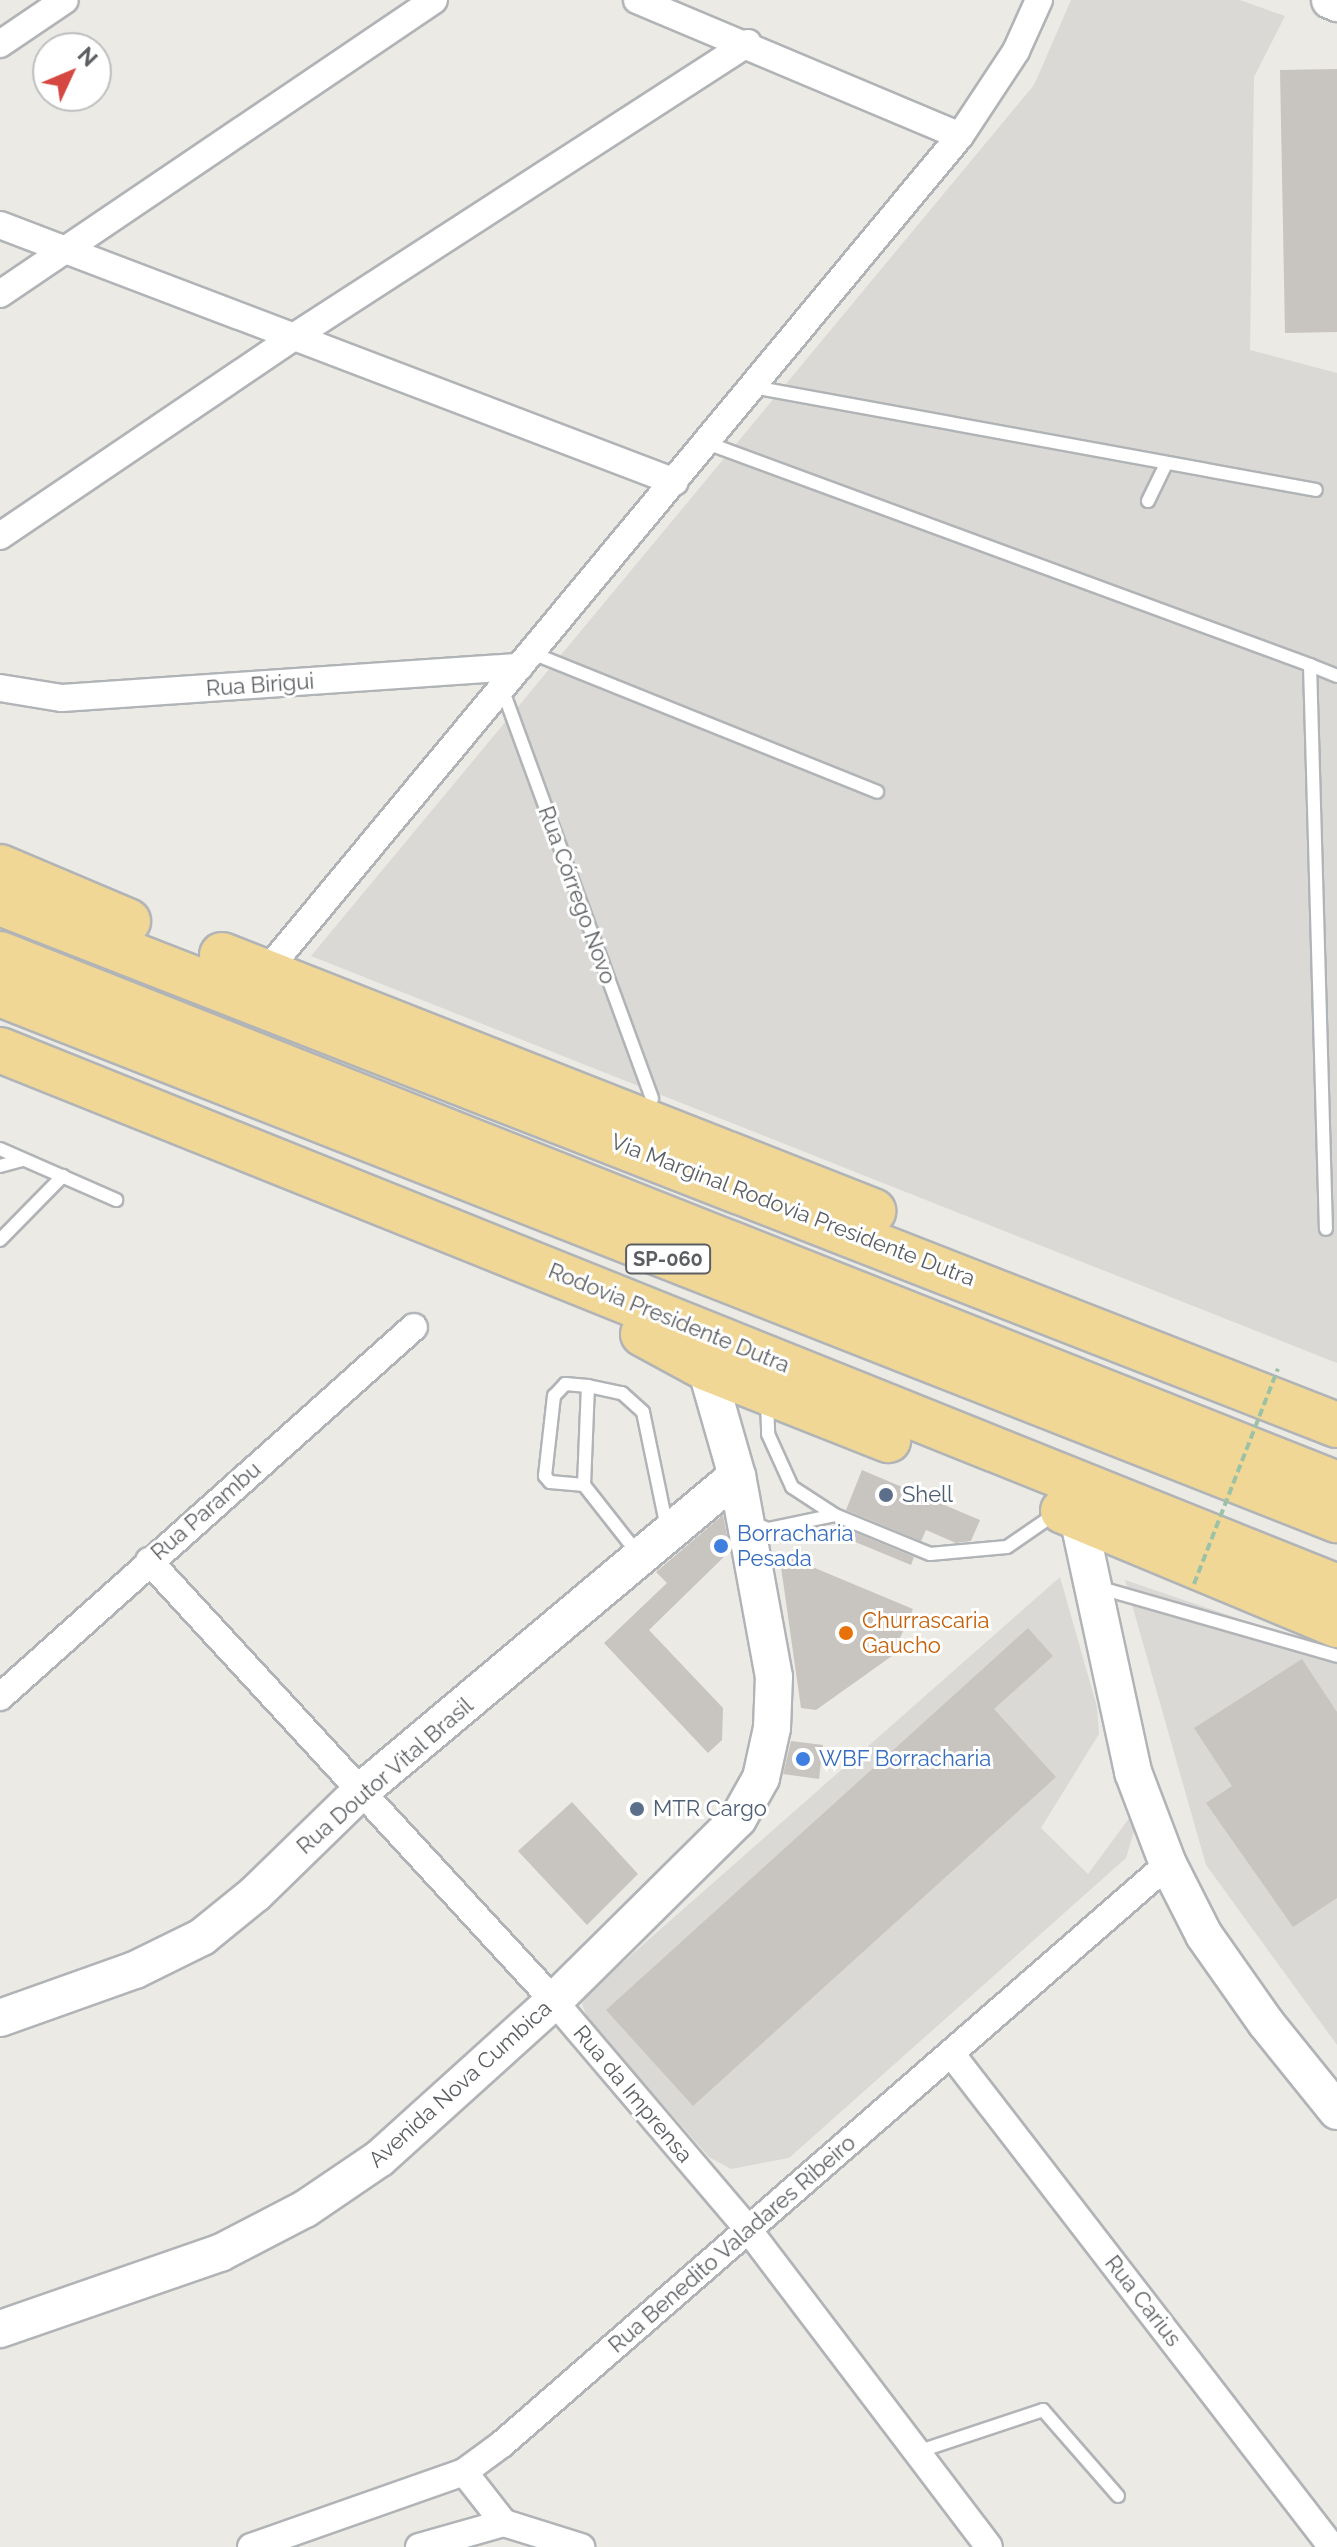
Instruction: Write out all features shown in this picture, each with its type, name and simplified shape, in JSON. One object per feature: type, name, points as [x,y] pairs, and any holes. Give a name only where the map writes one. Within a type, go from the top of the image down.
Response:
[{"type":"highway","points":[[0,867],[783,1172],[923,1237],[1015,1297]]},
{"type":"highway","points":[[0,903],[249,997],[312,1041],[1178,1406],[1232,1439]]},
{"type":"highway","name":"SP-060","points":[[0,954],[1232,1439],[1337,1484]]},
{"type":"highway","name":"SP-060","points":[[0,994],[1337,1520]]},
{"type":"highway","name":"Via Marginal Rodovia Presidente Dutra","points":[[249,997],[1337,1425]]},
{"type":"highway","name":"Rodovia Presidente Dutra","points":[[0,1050],[465,1234],[1337,1587]]},
{"type":"highway","points":[[465,1234],[484,1256],[706,1368],[1337,1625]]},
{"type":"street","points":[[0,44],[65,0]]},
{"type":"street","points":[[0,294],[434,0]]},
{"type":"street","points":[[637,0],[748,43],[960,136]]},
{"type":"street","points":[[274,962],[503,691],[960,136],[1016,51],[1039,0]]},
{"type":"street","points":[[1330,0],[1337,3]]},
{"type":"street","points":[[0,536],[292,338],[748,43]]},
{"type":"street","points":[[0,225],[675,482]]},
{"type":"street","name":"Rua Birigui","points":[[0,688],[62,698],[526,660]]},
{"type":"street","name":"Rua Parambu","points":[[0,1697],[414,1327]]},
{"type":"street","points":[[706,1368],[737,1476]]},
{"type":"street","points":[[725,1426],[734,1405],[760,1390]]},
{"type":"street","name":"Rua Doutor Vital Brasil","points":[[0,2018],[135,1970],[202,1937],[255,1894],[360,1792],[737,1476]]},
{"type":"street","name":"Avenida Nova Cumbica","points":[[0,2329],[220,2253],[305,2209],[380,2158],[554,2001],[738,1819],[761,1778],[772,1728],[774,1677],[737,1476]]},
{"type":"street","points":[[1070,1514],[1090,1585],[1133,1772],[1168,1864],[1204,1935],[1266,2023],[1337,2111]]},
{"type":"street","name":"Rua da Imprensa","points":[[149,1561],[554,2001],[747,2228],[989,2547]]},
{"type":"street","name":"Rua Benedito Valadares Ribeiro","points":[[266,2545],[464,2472],[560,2394],[747,2228],[953,2056],[1168,1864]]},
{"type":"street","name":"Rua Carius","points":[[953,2056],[1332,2547]]},
{"type":"street","points":[[464,2472],[504,2523],[581,2547]]},
{"type":"street","points":[[419,2547],[477,2539],[504,2523]]},
{"type":"lane","points":[[753,387],[1165,466],[1316,490]]},
{"type":"lane","points":[[707,443],[1337,676]]},
{"type":"lane","points":[[1148,501],[1165,466]]},
{"type":"lane","points":[[526,660],[877,792]]},
{"type":"lane","points":[[1310,665],[1326,1229]]},
{"type":"lane","name":"Rua Córrego Novo","points":[[503,691],[652,1099]]},
{"type":"lane","points":[[0,1149],[116,1200]]},
{"type":"lane","points":[[0,1166],[22,1160]]},
{"type":"lane","points":[[0,1240],[63,1176]]},
{"type":"lane","points":[[565,1384],[622,1393],[643,1412],[655,1546],[584,1485],[550,1482],[545,1476],[554,1396],[565,1384]]},
{"type":"lane","points":[[584,1485],[588,1386]]},
{"type":"lane","points":[[760,1390],[768,1434],[792,1487],[835,1515],[930,1554],[1007,1547],[1070,1514]]},
{"type":"lane","points":[[745,1520],[768,1529],[835,1515]]},
{"type":"lane","points":[[1090,1585],[1337,1656]]},
{"type":"lane","points":[[917,2452],[1043,2410],[1118,2496]]},
{"type":"path","points":[[1194,1584],[1278,1369]]},
{"type":"shaded area","points":[[1071,0],[1240,0],[1285,16],[1254,77],[1250,350],[1337,373],[1337,1363],[311,956],[1034,85]]},
{"type":"shaded area","points":[[1060,1577],[1097,1707],[1099,1734],[1041,1828],[1088,1874],[1130,1817],[1136,1825],[1126,1858],[789,2158],[731,2169],[709,2157],[588,2019],[582,2004],[587,1994]]},
{"type":"shaded area","points":[[1125,1580],[1337,1652],[1337,2045],[1206,1865]]},
{"type":"building","points":[[1337,69],[1337,332],[1285,333],[1280,70]]},
{"type":"building","name":"Shell","points":[[862,1470],[980,1520],[971,1541],[956,1543],[926,1530],[921,1541],[846,1510]]},
{"type":"building","points":[[723,1515],[730,1551],[649,1630],[723,1708],[722,1740],[708,1753],[604,1643],[667,1583],[656,1572]]},
{"type":"building","points":[[839,1526],[914,1557],[911,1565],[836,1534]]},
{"type":"building","name":"Churrascaria Gaucho","points":[[779,1553],[913,1609],[892,1656],[816,1710],[801,1708]]},
{"type":"building","points":[[1028,1628],[1053,1656],[994,1709],[1056,1777],[693,2106],[606,2010]]},
{"type":"building","points":[[1302,1659],[1337,1712],[1337,1898],[1293,1927],[1206,1803],[1232,1786],[1194,1728]]},
{"type":"building","name":"WBF Borracharia","points":[[791,1741],[823,1745],[819,1779],[783,1774]]},
{"type":"building","points":[[572,1802],[638,1874],[587,1925],[518,1851]]},
{"type":"place","name":"Shell","points":[[886,1495]]},
{"type":"place","name":"Borracharia Pesada","points":[[721,1546]]},
{"type":"place","name":"Churrascaria Gaucho","points":[[846,1633]]},
{"type":"place","name":"WBF Borracharia","points":[[803,1759]]},
{"type":"place","name":"MTR Cargo","points":[[637,1809]]}]
